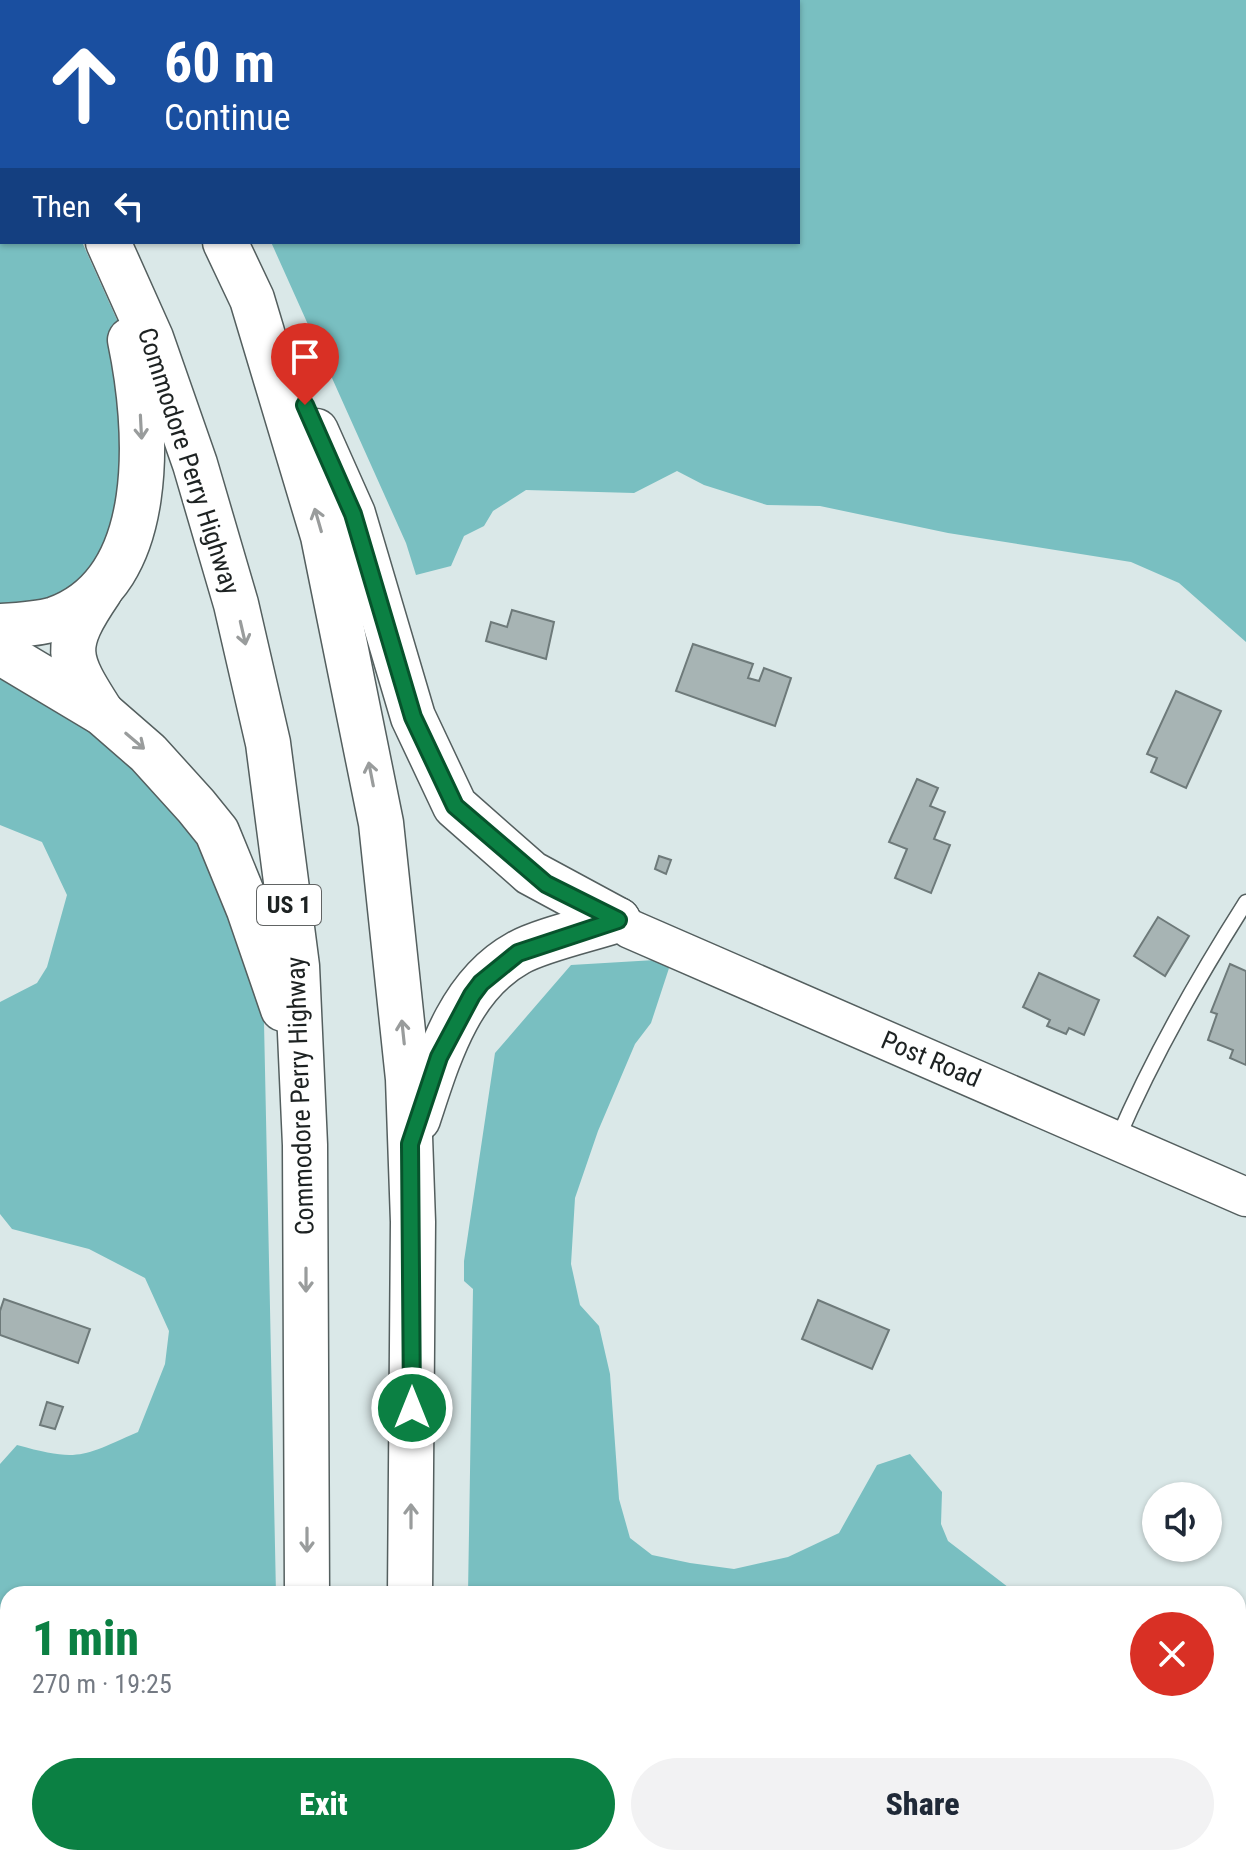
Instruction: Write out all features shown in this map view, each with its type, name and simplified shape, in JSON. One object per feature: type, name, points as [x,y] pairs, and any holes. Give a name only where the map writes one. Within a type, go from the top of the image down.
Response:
[{"type":"highway","points":[[102,244],[125,318],[139,385],[141,438],[139,499],[131,534],[116,567],[77,625],[73,656],[78,677],[102,713]]},
{"type":"highway","name":"Commodore Perry Highway","points":[[109,244],[151,338],[195,464],[236,604],[268,743],[297,966],[305,1145],[307,1586]]},
{"type":"highway","points":[[226,244],[252,299],[269,325],[353,514],[413,717],[455,806],[538,879],[618,920]]},
{"type":"highway","points":[[252,299],[323,536],[381,823],[408,1079],[413,1222],[410,1586]]},
{"type":"highway","points":[[0,626],[54,619],[100,591]]},
{"type":"highway","points":[[0,652],[102,713],[148,753],[217,832],[281,999],[301,1086]]},
{"type":"highway","points":[[410,1144],[439,1057],[481,983],[518,953],[618,920]]},
{"type":"main road","name":"Post Road","points":[[618,920],[630,929],[1246,1197]]},
{"type":"lane","points":[[1117,1140],[1145,1074],[1188,994],[1246,902]]},
{"type":"shaded area","points":[[800,0],[1246,0],[1246,642],[1179,583],[1131,562],[948,533],[820,506],[767,505],[704,485],[677,471],[634,493],[526,490],[493,511],[484,526],[464,536],[451,566],[416,575],[406,543],[272,244],[800,244]]},
{"type":"shaded area","points":[[0,244],[83,244],[136,362],[114,577],[0,627]]},
{"type":"shaded area","points":[[0,646],[110,713],[262,927],[276,1586],[0,1586],[0,1464],[17,1445],[54,1454],[79,1454],[138,1432],[165,1364],[169,1331],[145,1278],[89,1249],[12,1229],[0,1214],[0,1002],[37,983],[47,967],[67,895],[42,842],[0,825]]},
{"type":"shaded area","points":[[672,959],[651,1023],[635,1044],[598,1131],[575,1198],[571,1264],[580,1305],[599,1326],[610,1374],[619,1499],[630,1538],[652,1555],[734,1569],[788,1557],[839,1533],[877,1465],[910,1454],[942,1492],[941,1524],[948,1541],[1007,1586],[468,1586],[473,1289],[464,1281],[464,1261],[495,1053],[571,965]]},
{"type":"building","points":[[512,610],[554,622],[546,659],[486,641],[491,622],[507,627]]},
{"type":"building","points":[[693,644],[753,664],[748,678],[759,681],[764,668],[791,678],[775,726],[676,691]]},
{"type":"building","points":[[1176,691],[1221,711],[1186,788],[1151,772],[1157,758],[1147,754]]},
{"type":"building","points":[[917,779],[938,788],[930,806],[945,812],[934,839],[950,845],[931,893],[895,878],[907,849],[889,842]]},
{"type":"building","points":[[659,856],[671,860],[666,874],[655,869]]},
{"type":"building","points":[[1158,917],[1189,936],[1165,976],[1134,956]]},
{"type":"building","points":[[1230,964],[1246,971],[1246,1065],[1230,1058],[1233,1050],[1208,1040],[1217,1014],[1211,1012]]},
{"type":"building","points":[[1039,973],[1099,1000],[1084,1035],[1069,1028],[1066,1034],[1047,1026],[1050,1020],[1023,1007]]},
{"type":"building","points":[[4,1299],[90,1329],[78,1363],[0,1335],[0,1311]]},
{"type":"building","points":[[818,1300],[889,1330],[872,1369],[802,1339]]},
{"type":"building","points":[[47,1402],[63,1407],[55,1429],[40,1425]]},
{"type":"route","points":[[305,405],[353,514],[413,717],[455,806],[546,884],[618,920],[518,953],[481,983],[439,1057],[410,1144],[413,1222],[412,1408]]}]
